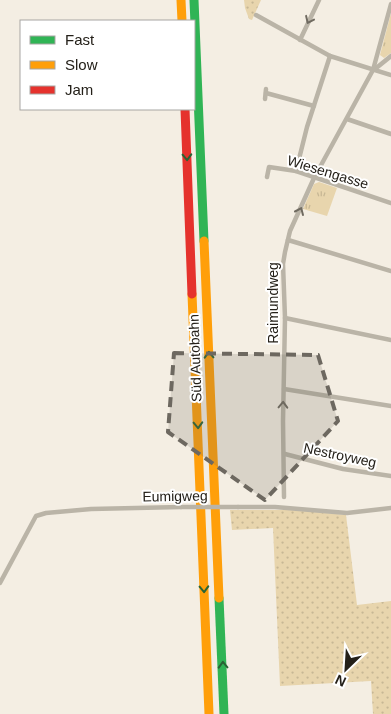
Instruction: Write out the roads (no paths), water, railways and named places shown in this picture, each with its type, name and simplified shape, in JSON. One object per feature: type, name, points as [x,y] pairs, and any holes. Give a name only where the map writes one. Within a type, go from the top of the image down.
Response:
[{"type":"highway","points":[[181,0],[182,20]]},
{"type":"highway","name":"Süd Autobahn","points":[[194,0],[195,20]]},
{"type":"highway","name":"Süd Autobahn","points":[[195,24],[224,714]]},
{"type":"highway","name":"Süd Autobahn","points":[[185,110],[209,714]]},
{"type":"street","points":[[300,40],[319,0]]},
{"type":"street","points":[[374,70],[391,4]]},
{"type":"street","points":[[256,15],[330,56],[391,75]]},
{"type":"street","points":[[296,171],[330,56]]},
{"type":"street","points":[[374,70],[391,56]]},
{"type":"street","name":"Raimundweg","points":[[284,497],[285,318],[283,264],[288,240],[314,178],[374,70]]},
{"type":"street","points":[[265,100],[266,91],[314,106]]},
{"type":"street","points":[[347,119],[391,134]]},
{"type":"street","name":"Wiesengasse","points":[[267,177],[268,167],[296,171],[391,203]]},
{"type":"street","points":[[288,240],[391,270]]},
{"type":"street","points":[[285,318],[391,340]]},
{"type":"street","points":[[284,389],[391,406]]},
{"type":"street","name":"Nestroyweg","points":[[284,454],[343,469],[391,476]]},
{"type":"street","name":"Eumigweg","points":[[0,583],[36,516],[46,513],[90,509],[238,506],[347,513],[391,508]]}]
